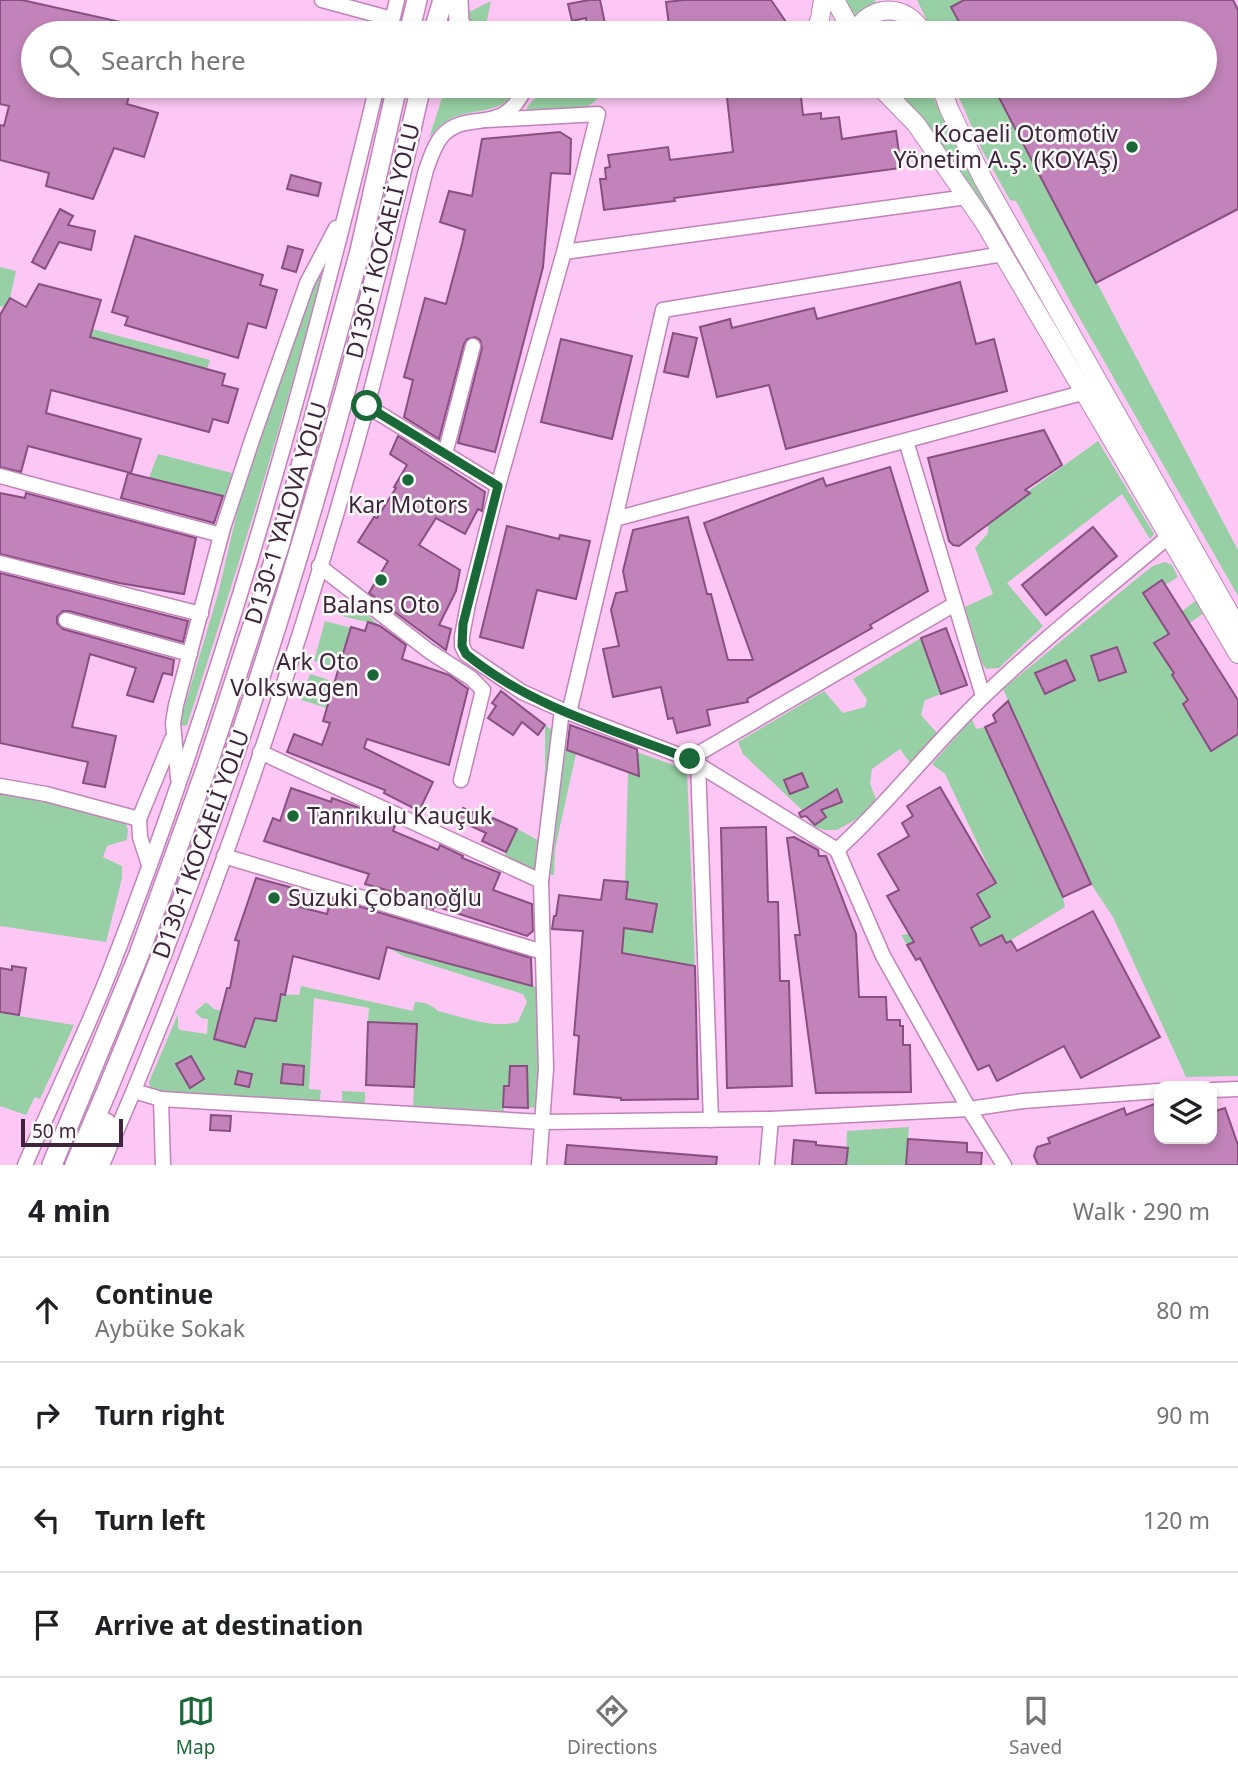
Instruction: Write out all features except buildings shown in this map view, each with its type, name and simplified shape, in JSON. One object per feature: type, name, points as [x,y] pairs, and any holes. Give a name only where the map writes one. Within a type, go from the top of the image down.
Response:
[{"type":"highway","points":[[412,21],[417,0]]},
{"type":"highway","points":[[437,21],[443,0]]},
{"type":"highway","points":[[458,0],[459,21]]},
{"type":"highway","name":"D130-1 YALOVA YOLU","points":[[51,1165],[138,957],[206,769],[280,543],[360,251],[394,98]]},
{"type":"highway","points":[[416,110],[418,98]]},
{"type":"highway","points":[[416,110],[423,98]]},
{"type":"highway","name":"D130-1 KOCAELİ YOLU","points":[[75,1165],[198,857],[264,665],[354,362],[416,110]]},
{"type":"highway","points":[[92,1165],[159,960]]},
{"type":"main road","points":[[819,21],[823,0]]},
{"type":"main road","points":[[835,0],[847,21]]},
{"type":"main road","points":[[863,21],[867,16],[896,6],[914,21]]},
{"type":"main road","points":[[891,98],[916,124],[1003,254],[1238,654]]},
{"type":"main road","points":[[947,98],[984,179],[1238,628]]},
{"type":"street","points":[[322,0],[378,21]]},
{"type":"street","points":[[392,21],[397,0]]},
{"type":"street","points":[[26,1165],[105,983],[178,781],[266,506],[301,384],[374,98]]},
{"type":"street","points":[[102,1165],[134,1091],[224,856],[260,752],[367,406],[426,170],[435,146],[443,135],[453,128],[509,112],[518,98]]},
{"type":"street","points":[[488,120],[598,114],[564,252],[498,486],[466,614],[462,646],[466,654],[478,664],[522,692],[565,712],[694,761],[837,850],[883,956],[969,1109],[1004,1165]]},
{"type":"street","points":[[564,252],[967,197]]},
{"type":"street","points":[[178,781],[174,734],[176,705],[221,534],[307,283],[348,205]]},
{"type":"street","points":[[539,1165],[546,1069],[541,881],[565,712],[615,519],[663,310],[1003,254]]},
{"type":"street","points":[[445,454],[473,346]]},
{"type":"street","points":[[615,519],[1083,393]]},
{"type":"street","points":[[367,406],[498,486]]},
{"type":"street","points":[[905,441],[983,696]]},
{"type":"street","points":[[0,476],[221,534]]},
{"type":"street","points":[[837,850],[866,824],[983,696],[1168,537]]},
{"type":"street","points":[[0,563],[201,614]]},
{"type":"street","points":[[319,566],[405,634],[471,678],[483,690],[461,780]]},
{"type":"street","points":[[694,761],[956,604]]},
{"type":"street","points":[[66,620],[190,654]]},
{"type":"street","points":[[149,865],[140,837],[139,819],[174,734]]},
{"type":"street","points":[[260,752],[541,881]]},
{"type":"street","points":[[694,761],[711,1120]]},
{"type":"street","points":[[0,786],[46,793],[139,819]]},
{"type":"street","points":[[224,856],[543,951]]},
{"type":"street","points":[[1217,1090],[1238,1089]]},
{"type":"street","points":[[134,1091],[161,1099],[543,1122],[771,1119],[969,1109],[1036,1100],[1154,1091]]},
{"type":"street","points":[[161,1099],[163,1165]]},
{"type":"street","points":[[767,1165],[771,1119]]},
{"type":"green space","points":[[842,0],[875,0],[876,4],[854,17]]},
{"type":"green space","points":[[917,0],[963,0],[951,7],[959,21],[927,21]]},
{"type":"green space","points":[[491,1],[487,21],[469,21],[467,13]]},
{"type":"green space","points":[[442,98],[509,98],[499,106],[462,114],[446,121],[429,138]]},
{"type":"green space","points":[[896,98],[933,98],[1039,298],[1034,299]]},
{"type":"green space","points":[[959,98],[999,98],[1238,550],[1238,596],[1016,201],[1010,200],[982,150]]},
{"type":"green space","points":[[597,99],[575,110],[531,111],[526,108],[534,100]]},
{"type":"green space","points":[[327,256],[244,546],[187,725],[184,726],[181,725],[182,715],[218,594],[242,491],[309,296]]},
{"type":"green space","points":[[0,267],[16,271],[10,298],[4,307],[0,306]]},
{"type":"green space","points":[[24,311],[210,360],[207,369],[20,318]]},
{"type":"green space","points":[[1098,441],[1154,534],[1150,539],[1122,494],[1007,583],[1043,626],[999,668],[986,669],[965,607],[993,594],[975,548],[988,533],[988,524]]},
{"type":"green space","points":[[158,454],[232,473],[225,497],[149,478]]},
{"type":"green space","points":[[1165,562],[1172,565],[1178,577],[1165,585],[1162,581],[1143,593],[1166,629],[1185,617],[1182,611],[1197,600],[1204,613],[1154,643],[1174,673],[1172,675],[1188,700],[1184,704],[1211,751],[1238,734],[1238,1076],[1186,1077],[1113,917],[1091,884],[1003,689],[1135,580],[1153,566]]},
{"type":"green space","points":[[347,599],[379,625],[342,616],[341,604]]},
{"type":"green space","points":[[325,621],[351,628],[339,668],[314,661]]},
{"type":"green space","points":[[921,638],[941,694],[925,700],[921,715],[938,734],[910,763],[900,749],[872,769],[870,783],[877,802],[855,820],[837,830],[824,830],[813,826],[803,811],[743,754],[738,742],[824,691],[843,713],[865,707],[867,700],[853,679]]},
{"type":"green space","points":[[310,674],[335,682],[327,708],[301,700]]},
{"type":"green space","points":[[972,719],[976,729],[985,727],[1063,897],[1065,907],[1006,943],[1002,936],[980,946],[974,934],[921,961],[916,960],[990,917],[982,902],[907,945],[901,935],[909,934],[996,883],[945,774],[932,764]]},
{"type":"green space","points":[[545,725],[553,731],[536,869],[532,869],[504,856],[517,829],[538,840],[545,771]]},
{"type":"green space","points":[[565,737],[566,750],[576,754],[555,849],[554,875],[550,875]]},
{"type":"green space","points":[[637,752],[687,770],[695,966],[625,953],[621,955],[628,883],[625,882],[628,772],[639,775]]},
{"type":"green space","points":[[0,791],[55,799],[126,824],[127,840],[107,846],[103,857],[122,866],[122,878],[106,942],[0,926]]},
{"type":"green space","points":[[428,925],[436,929],[428,957],[537,987],[539,1107],[528,1108],[528,1087],[504,1086],[504,1111],[413,1106],[417,1024],[368,1022],[369,1008],[314,998],[309,1089],[321,1090],[320,1101],[161,1092],[150,1088],[149,1082],[178,1014],[180,1030],[207,1034],[208,1019],[201,1018],[195,1012],[206,1002],[214,1009],[227,1012],[219,1018],[215,1039],[245,1047],[249,1035],[238,1032],[244,1016],[276,1021],[279,994],[299,995],[301,986],[413,1011],[415,1002],[421,1002],[438,1011],[478,1021],[498,1024],[518,1022],[527,1002],[523,994],[403,956],[387,947],[418,955]]},
{"type":"green space","points":[[0,1013],[74,1025],[40,1099],[35,1097],[26,1115],[0,1106]]},
{"type":"green space","points":[[342,1091],[365,1092],[365,1105],[342,1101]]},
{"type":"green space","points":[[909,1127],[906,1165],[846,1165],[847,1131]]},
{"type":"place","name":"Kocaeli Otomotiv Yönetim A.Ş. (KOYAŞ)","points":[[1132,147]]},
{"type":"place","name":"Kar Motors","points":[[408,480]]},
{"type":"place","name":"Balans Oto","points":[[381,580]]},
{"type":"place","name":"Ark Oto Volkswagen","points":[[373,675]]},
{"type":"place","name":"Tanrıkulu Kauçuk","points":[[293,816]]},
{"type":"place","name":"Suzuki Çobanoğlu","points":[[274,898]]},
{"type":"route","points":[[367,406],[498,486],[463,624],[462,646],[466,654],[522,692],[690,759]]}]
